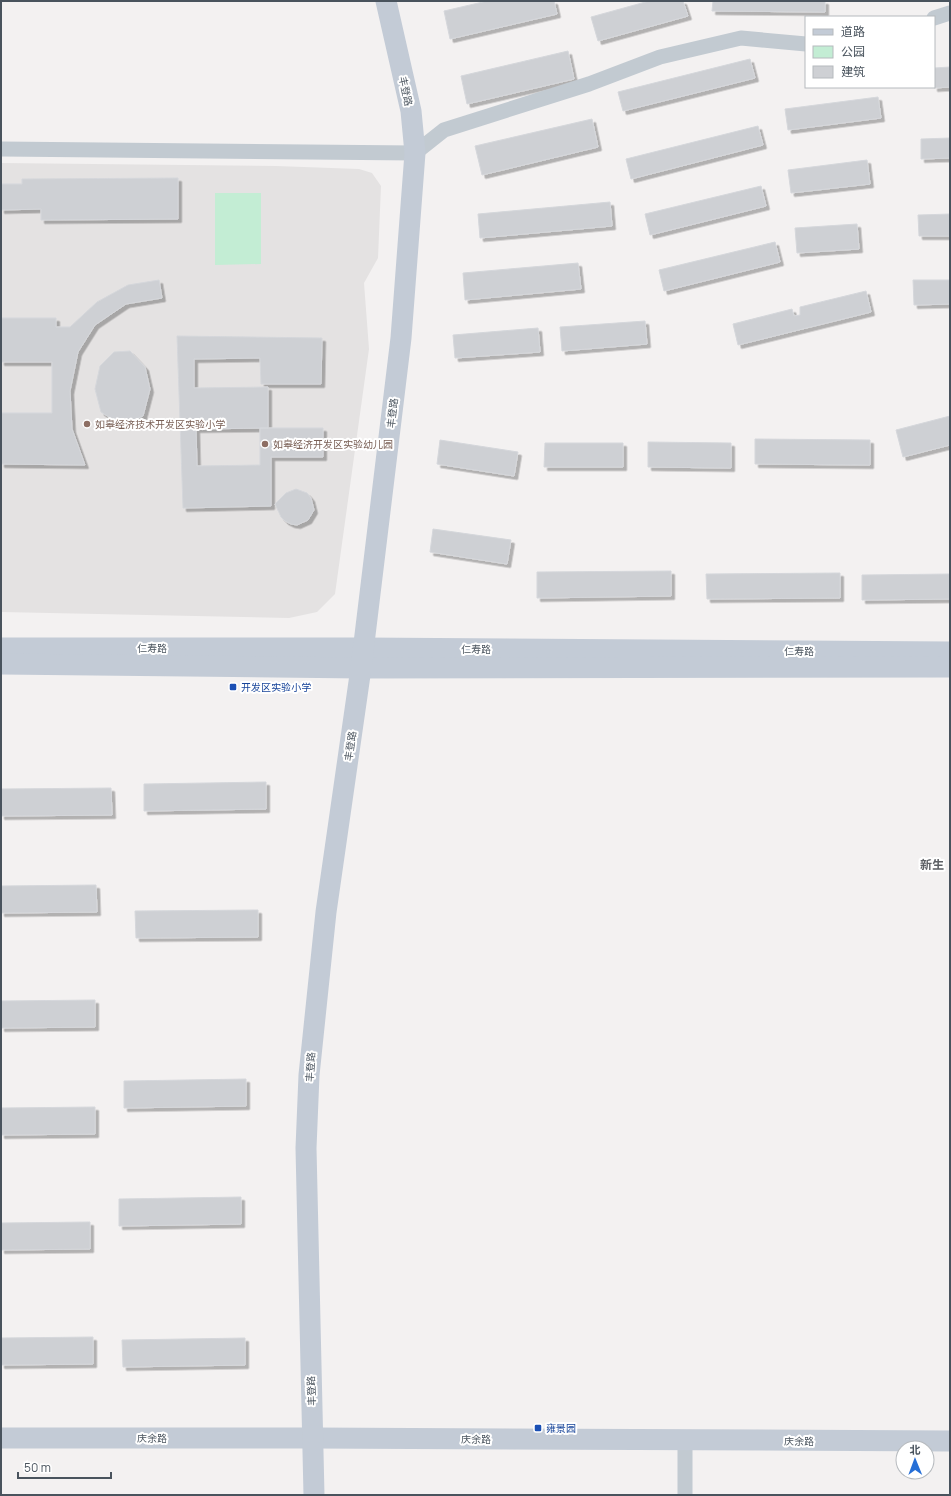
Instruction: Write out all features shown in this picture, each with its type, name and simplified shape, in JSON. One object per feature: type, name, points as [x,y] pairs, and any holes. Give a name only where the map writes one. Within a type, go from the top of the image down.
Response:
[{"type":"street","name":"丰登路","points":[[314,1495],[306,1148],[309,1075],[326,912],[362,658],[401,338],[415,153],[411,111],[386,1]]},
{"type":"street","points":[[935,18],[950,13]]},
{"type":"street","points":[[1,149],[415,153],[444,130],[589,84],[660,57],[741,38],[805,44]]},
{"type":"street","name":"仁寿路","points":[[1,648],[362,658],[950,667]]},
{"type":"street","name":"仁寿路","points":[[1,664],[362,658],[950,652]]},
{"type":"street","name":"庆余路","points":[[1,1438],[950,1441]]},
{"type":"street","points":[[684,1440],[685,1495]]},
{"type":"shaded area","points":[[1,163],[276,166],[359,169],[372,173],[381,186],[378,258],[364,283],[369,349],[335,594],[317,612],[289,618],[1,612]]},
{"type":"green space","points":[[215,193],[261,193],[261,264],[215,265]]},
{"type":"building","points":[[487,1],[554,1],[557,14],[450,39],[444,11]]},
{"type":"building","points":[[649,1],[683,1],[688,16],[598,41],[591,17]]},
{"type":"building","points":[[713,1],[825,1],[825,12],[712,11]]},
{"type":"building","points":[[568,51],[574,79],[467,104],[461,76]]},
{"type":"building","points":[[750,59],[755,78],[623,111],[618,92]]},
{"type":"building","points":[[950,67],[950,87],[935,88],[935,68]]},
{"type":"building","points":[[878,97],[881,118],[788,130],[785,109]]},
{"type":"building","points":[[592,119],[598,147],[482,175],[475,146]]},
{"type":"building","points":[[758,126],[763,145],[631,179],[626,159]]},
{"type":"building","points":[[950,138],[950,158],[921,159],[921,139]]},
{"type":"building","points":[[867,160],[870,184],[791,193],[788,170]]},
{"type":"building","points":[[178,178],[178,219],[41,220],[41,209],[1,210],[1,184],[22,184],[22,179]]},
{"type":"building","points":[[761,186],[766,206],[650,235],[645,214]]},
{"type":"building","points":[[610,202],[612,226],[480,238],[478,214]]},
{"type":"building","points":[[950,214],[950,236],[919,236],[918,215]]},
{"type":"building","points":[[857,224],[859,249],[797,253],[795,228]]},
{"type":"building","points":[[775,242],[780,262],[664,291],[659,270]]},
{"type":"building","points":[[578,263],[581,289],[465,300],[463,273]]},
{"type":"building","points":[[159,280],[162,298],[126,304],[95,325],[78,352],[70,391],[72,429],[85,465],[1,464],[1,413],[52,413],[52,362],[1,362],[1,318],[56,318],[56,327],[70,327],[97,302],[128,285]]},
{"type":"building","points":[[913,280],[950,280],[950,304],[914,305]]},
{"type":"building","points":[[866,291],[871,312],[738,345],[733,324],[792,309],[794,316],[800,315],[800,307]]},
{"type":"building","points":[[645,321],[647,344],[562,351],[560,327]]},
{"type":"building","points":[[538,328],[540,352],[455,358],[453,335]]},
{"type":"building","points":[[177,336],[322,338],[321,384],[261,384],[260,358],[194,359],[194,388],[268,387],[268,428],[323,428],[323,457],[271,457],[271,506],[183,508]],"holes":[[[260,428],[260,465],[197,466],[196,429]]]},
{"type":"building","points":[[130,351],[145,367],[150,389],[143,416],[122,425],[101,412],[95,389],[100,366],[114,352]]},
{"type":"building","points":[[950,416],[950,445],[903,457],[896,430]]},
{"type":"building","points":[[755,439],[870,440],[870,465],[755,464]]},
{"type":"building","points":[[440,440],[518,452],[514,476],[437,464]]},
{"type":"building","points":[[648,442],[731,443],[731,468],[648,467]]},
{"type":"building","points":[[545,443],[623,443],[623,467],[544,467]]},
{"type":"building","points":[[296,489],[307,493],[311,498],[314,510],[308,520],[297,525],[285,521],[281,517],[275,504],[286,493]]},
{"type":"building","points":[[433,529],[511,540],[507,564],[430,552]]},
{"type":"building","points":[[671,571],[671,596],[537,598],[537,572]]},
{"type":"building","points":[[840,573],[840,598],[707,599],[706,574]]},
{"type":"building","points":[[950,574],[950,599],[862,600],[862,575]]},
{"type":"building","points":[[266,782],[266,809],[144,811],[144,784]]},
{"type":"building","points":[[111,788],[112,815],[1,816],[1,789]]},
{"type":"building","points":[[96,885],[97,912],[1,913],[1,886]]},
{"type":"building","points":[[258,910],[258,937],[136,938],[135,911]]},
{"type":"building","points":[[95,1000],[95,1027],[1,1028],[1,1001]]},
{"type":"building","points":[[246,1079],[246,1106],[124,1108],[124,1081]]},
{"type":"building","points":[[95,1107],[95,1134],[1,1135],[1,1108]]},
{"type":"building","points":[[241,1197],[241,1224],[119,1226],[119,1199]]},
{"type":"building","points":[[90,1222],[90,1249],[1,1250],[1,1223]]},
{"type":"building","points":[[93,1337],[93,1364],[1,1365],[1,1338]]},
{"type":"building","points":[[245,1338],[245,1365],[123,1367],[122,1340]]},
{"type":"place","name":"如皋经济技术开发区实验小学","points":[[87,424]]},
{"type":"place","name":"如皋经济开发区实验幼儿园","points":[[265,444]]},
{"type":"place","name":"开发区实验小学","points":[[233,687]]},
{"type":"place","name":"雍景园","points":[[538,1428]]},
{"type":"district","name":"新生","points":[[932,864]]}]
